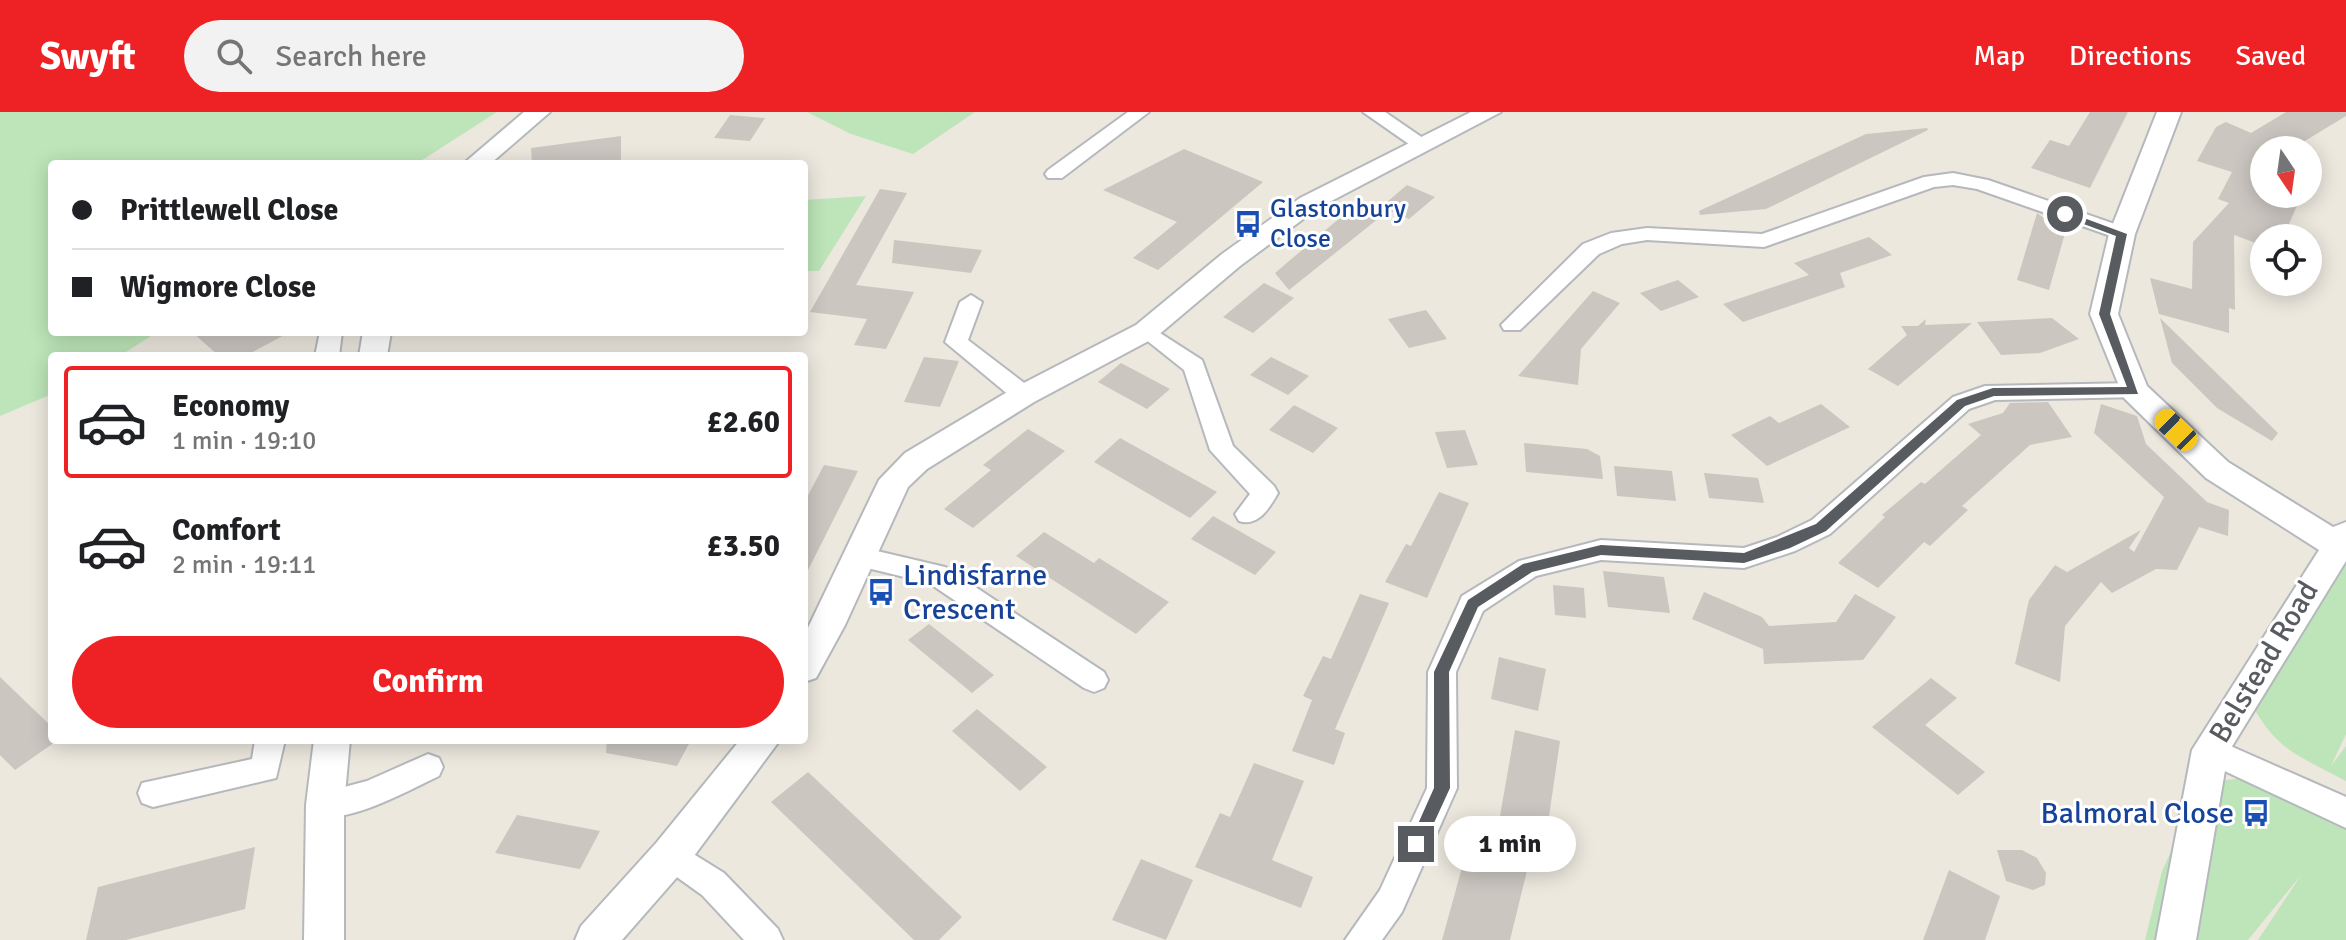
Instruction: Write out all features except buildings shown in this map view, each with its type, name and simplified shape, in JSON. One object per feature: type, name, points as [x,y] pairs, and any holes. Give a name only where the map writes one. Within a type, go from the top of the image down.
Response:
[{"type":"street","points":[[480,160],[538,112]]},
{"type":"street","points":[[1055,174],[1140,112]]},
{"type":"street","points":[[1372,112],[1423,145]]},
{"type":"street","points":[[808,660],[895,480],[916,461],[1024,395],[1146,331],[1231,260],[1309,203],[1489,112]]},
{"type":"street","points":[[2169,112],[2122,234],[2104,314],[2134,391],[2217,470],[2341,539]]},
{"type":"street","points":[[1512,325],[1591,249],[1603,243],[1647,234],[1764,241],[1941,179],[1981,184],[2122,234]]},
{"type":"street","points":[[971,302],[956,342],[1024,395]]},
{"type":"street","points":[[1146,331],[1194,366],[1222,450],[1265,493],[1248,514]]},
{"type":"street","points":[[1362,940],[1391,901],[1442,788],[1442,672],[1472,604],[1528,568],[1601,550],[1744,558],[1786,544],[1821,527],[1961,403],[1993,392],[2134,391]]},
{"type":"street","name":"Belstead Road","points":[[2176,940],[2210,750],[2341,539]]},
{"type":"street","points":[[860,557],[936,574],[1094,680]]},
{"type":"street","points":[[153,793],[265,769],[269,744]]},
{"type":"street","points":[[324,940],[325,805],[332,744]]},
{"type":"street","points":[[595,940],[671,855],[759,744]]},
{"type":"street","points":[[2210,750],[2322,799],[2346,814]]},
{"type":"street","points":[[325,805],[372,793],[428,767]]},
{"type":"street","points":[[671,855],[713,884],[766,940]]},
{"type":"green space","points":[[0,112],[497,112],[422,160],[48,160],[48,336],[151,336],[126,352],[48,352],[48,396],[0,416]]},
{"type":"green space","points":[[807,112],[975,112],[913,154],[851,134]]},
{"type":"green space","points":[[866,196],[819,271],[808,271],[808,200]]},
{"type":"green space","points":[[2346,528],[2346,734],[2331,766],[2346,746],[2346,781],[2286,747],[2266,726],[2245,692]]},
{"type":"green space","points":[[2247,778],[2346,820],[2346,940],[2258,940],[2301,875],[2248,940],[2145,940],[2162,871],[2203,782]]},
{"type":"place","name":"Glastonbury Close","points":[[1248,224]]},
{"type":"place","name":"Lindisfarne Crescent","points":[[881,592]]},
{"type":"place","name":"Balmoral Close","points":[[2256,813]]},
{"type":"route","points":[[1416,844],[1442,788],[1442,672],[1472,604],[1528,568],[1601,550],[1744,558],[1786,544],[1821,527],[1961,403],[1993,392],[2134,391],[2104,314],[2122,234],[2065,214]]}]
